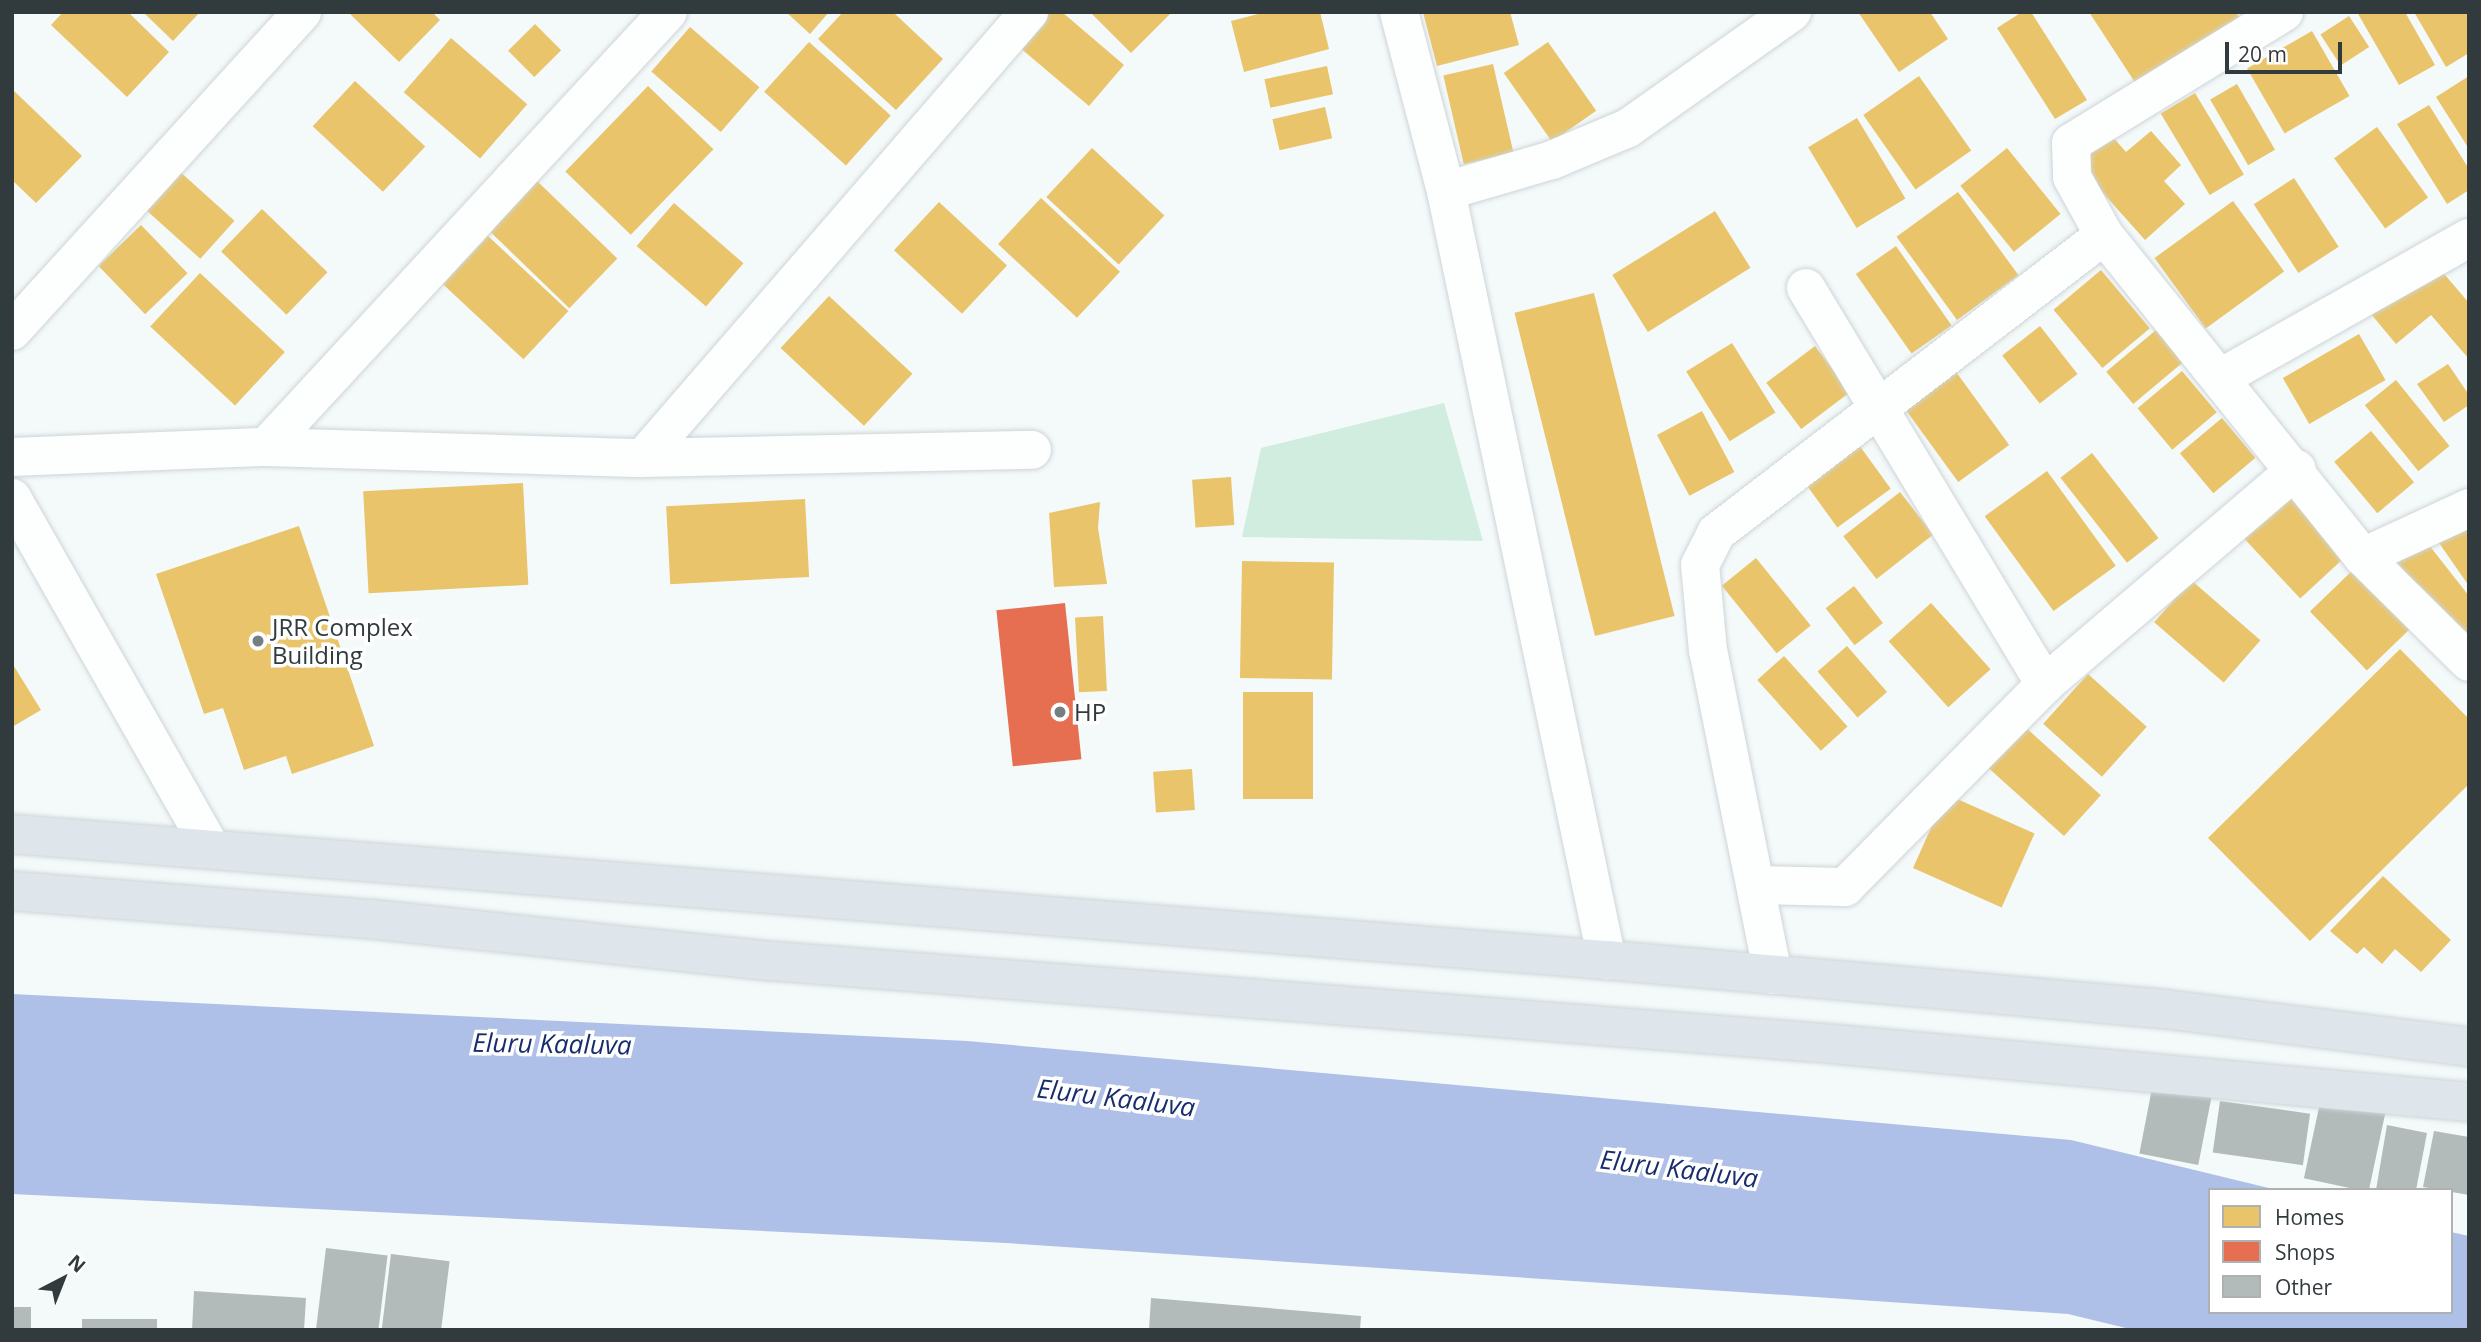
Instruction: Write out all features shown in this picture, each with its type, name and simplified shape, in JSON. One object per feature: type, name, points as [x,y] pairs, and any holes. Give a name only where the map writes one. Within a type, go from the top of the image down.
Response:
[{"type":"main road","points":[[12,834],[210,846],[1607,960],[2164,1009],[2469,1047]]},
{"type":"main road","points":[[12,891],[370,919],[772,961],[1833,1044],[2469,1102]]},
{"type":"street","points":[[12,331],[302,12]]},
{"type":"street","points":[[266,447],[668,12]]},
{"type":"street","points":[[643,458],[1029,12]]},
{"type":"street","points":[[1399,12],[1446,191],[1607,960]]},
{"type":"street","points":[[1446,191],[1552,160],[1628,128],[1792,12]]},
{"type":"street","points":[[2284,12],[2071,142],[2072,177],[2104,235],[2297,469],[2363,556],[2469,662]]},
{"type":"street","points":[[1773,975],[1708,651],[1700,565],[1717,533],[2104,235]]},
{"type":"street","points":[[2222,377],[2469,238]]},
{"type":"street","points":[[1806,288],[1877,410],[2045,684]]},
{"type":"street","points":[[12,457],[266,447],[643,458],[1032,450]]},
{"type":"street","points":[[1756,885],[1845,887],[2045,684],[2297,469]]},
{"type":"street","points":[[12,498],[210,846]]},
{"type":"street","points":[[2363,556],[2469,508]]},
{"type":"green space","points":[[1444,403],[1483,541],[1242,537],[1261,448]]},
{"type":"water","name":"Eluru Kaaluva","points":[[12,994],[967,1041],[2071,1140],[2269,1188],[2208,1188],[2208,1314],[2453,1314],[2453,1232],[2469,1236],[2469,1330],[2134,1330],[2068,1314],[1006,1243],[12,1194]]},
{"type":"building: Homes","points":[[63,12],[128,12],[169,52],[127,97],[51,25]]},
{"type":"building: Homes","points":[[143,12],[200,12],[173,41]]},
{"type":"building: Homes","points":[[348,12],[432,12],[440,20],[399,62]]},
{"type":"building: Homes","points":[[786,12],[829,12],[810,34]]},
{"type":"building: Homes","points":[[843,12],[893,12],[943,59],[896,110],[818,39]]},
{"type":"building: Homes","points":[[1049,12],[1062,12],[1124,65],[1089,106],[1019,47]]},
{"type":"building: Homes","points":[[1090,12],[1172,12],[1131,53]]},
{"type":"building: Homes","points":[[1266,12],[1320,12],[1329,49],[1244,72],[1231,21]]},
{"type":"building: Homes","points":[[1423,12],[1510,12],[1519,45],[1437,66]]},
{"type":"building: Homes","points":[[1858,12],[1930,12],[1948,39],[1899,72]]},
{"type":"building: Homes","points":[[2022,12],[2031,12],[2087,100],[2055,119],[1997,28]]},
{"type":"building: Homes","points":[[2089,12],[2236,12],[2241,20],[2138,87]]},
{"type":"building: Homes","points":[[2357,12],[2405,12],[2435,65],[2399,85]]},
{"type":"building: Homes","points":[[2414,12],[2469,12],[2469,53],[2446,67]]},
{"type":"building: Homes","points":[[2349,16],[2369,47],[2341,66],[2320,35]]},
{"type":"building: Homes","points":[[535,24],[561,50],[534,77],[508,51]]},
{"type":"building: Homes","points":[[690,27],[759,87],[721,132],[651,72]]},
{"type":"building: Homes","points":[[2312,31],[2350,96],[2285,133],[2247,68]]},
{"type":"building: Homes","points":[[451,38],[527,104],[480,159],[404,92]]},
{"type":"building: Homes","points":[[809,42],[891,116],[846,165],[764,92]]},
{"type":"building: Homes","points":[[1548,42],[1596,111],[1552,142],[1504,73]]},
{"type":"building: Homes","points":[[1493,64],[1513,153],[1464,164],[1443,75]]},
{"type":"building: Homes","points":[[1327,66],[1333,94],[1270,108],[1264,79]]},
{"type":"building: Homes","points":[[1919,76],[1971,151],[1915,190],[1863,115]]},
{"type":"building: Homes","points":[[2469,76],[2469,149],[2436,97]]},
{"type":"building: Homes","points":[[355,81],[425,146],[383,192],[313,126]]},
{"type":"building: Homes","points":[[2237,84],[2275,150],[2248,165],[2210,100]]},
{"type":"building: Homes","points":[[648,86],[713,149],[631,235],[565,172]]},
{"type":"building: Homes","points":[[12,89],[82,156],[36,203],[12,180]]},
{"type":"building: Homes","points":[[2195,93],[2244,174],[2210,195],[2161,114]]},
{"type":"building: Homes","points":[[2429,105],[2469,169],[2469,190],[2447,204],[2397,124]]},
{"type":"building: Homes","points":[[1325,107],[1332,138],[1280,150],[1272,119]]},
{"type":"building: Homes","points":[[1857,118],[1905,199],[1857,228],[1808,147]]},
{"type":"building: Homes","points":[[2377,127],[2428,197],[2385,229],[2334,158]]},
{"type":"building: Homes","points":[[2151,131],[2181,165],[2164,181],[2185,204],[2145,240],[2078,165],[2111,135],[2126,152]]},
{"type":"building: Homes","points":[[1092,148],[1164,216],[1119,265],[1046,197]]},
{"type":"building: Homes","points":[[2007,148],[2060,214],[2014,252],[1960,186]]},
{"type":"building: Homes","points":[[178,170],[234,221],[200,259],[144,208]]},
{"type":"building: Homes","points":[[2294,178],[2339,247],[2298,273],[2254,204]]},
{"type":"building: Homes","points":[[536,180],[617,258],[569,308],[488,230]]},
{"type":"building: Homes","points":[[1958,192],[2019,275],[1957,320],[1897,237]]},
{"type":"building: Homes","points":[[1041,198],[1120,272],[1077,318],[998,244]]},
{"type":"building: Homes","points":[[2233,201],[2284,271],[2206,328],[2155,258]]},
{"type":"building: Homes","points":[[939,202],[1007,265],[962,314],[894,250]]},
{"type":"building: Homes","points":[[674,203],[743,263],[706,306],[637,246]]},
{"type":"building: Homes","points":[[262,209],[327,272],[286,315],[221,251]]},
{"type":"building: Homes","points":[[1715,211],[1751,268],[1648,332],[1612,275]]},
{"type":"building: Homes","points":[[141,225],[188,273],[145,314],[99,266]]},
{"type":"building: Homes","points":[[488,236],[568,311],[523,359],[443,284]]},
{"type":"building: Homes","points":[[1896,246],[1952,325],[1911,354],[1856,274]]},
{"type":"building: Homes","points":[[2433,261],[2469,303],[2469,359],[2431,315],[2396,344],[2371,314]]},
{"type":"building: Homes","points":[[2101,270],[2150,328],[2102,368],[2054,310]]},
{"type":"building: Homes","points":[[200,273],[285,352],[235,406],[150,326]]},
{"type":"building: Homes","points":[[1594,293],[1675,616],[1595,636],[1514,313]]},
{"type":"building: Homes","points":[[829,296],[912,374],[864,426],[781,348]]},
{"type":"building: Homes","points":[[2040,326],[2078,374],[2040,404],[2002,356]]},
{"type":"building: Homes","points":[[2156,330],[2183,362],[2133,404],[2106,372]]},
{"type":"building: Homes","points":[[2359,334],[2386,380],[2309,424],[2283,378]]},
{"type":"building: Homes","points":[[1732,343],[1775,413],[1730,441],[1686,372]]},
{"type":"building: Homes","points":[[1815,346],[1850,392],[1801,429],[1766,383]]},
{"type":"building: Homes","points":[[2448,364],[2469,395],[2469,405],[2444,422],[2417,384]]},
{"type":"building: Homes","points":[[1951,365],[2009,445],[1958,482],[1900,402]]},
{"type":"building: Homes","points":[[2182,371],[2217,412],[2172,450],[2138,408]]},
{"type":"building: Homes","points":[[2396,380],[2449,446],[2418,471],[2365,405]]},
{"type":"building: Homes","points":[[1702,411],[1734,472],[1689,496],[1657,435]]},
{"type":"building: Homes","points":[[2222,418],[2255,458],[2213,493],[2180,453]]},
{"type":"building: Homes","points":[[2371,431],[2414,482],[2377,513],[2334,462]]},
{"type":"building: Homes","points":[[1859,445],[1891,489],[1837,527],[1806,484]]},
{"type":"building: Homes","points":[[2092,453],[2158,538],[2127,563],[2060,478]]},
{"type":"building: Homes","points":[[2047,471],[2116,566],[2053,611],[1985,516]]},
{"type":"building: Homes","points":[[1231,477],[1234,525],[1195,528],[1192,480]]},
{"type":"building: Homes","points":[[523,483],[528,585],[369,593],[363,491]]},
{"type":"building: Homes","points":[[1900,492],[1933,535],[1877,579],[1843,536]]},
{"type":"building: Homes","points":[[2287,492],[2346,556],[2300,599],[2241,535]]},
{"type":"building: Homes","points":[[805,499],[809,577],[670,584],[666,506]]},
{"type":"building: Homes","points":[[1100,502],[1098,528],[1107,584],[1054,587],[1049,513]]},
{"type":"building: Homes","points":[[2469,523],[2469,586],[2437,540]]},
{"type":"building: Homes","name":"JRR Complex Building","points":[[299,526],[374,746],[292,774],[286,756],[244,770],[223,708],[204,714],[156,574]]},
{"type":"building: Homes","points":[[2425,540],[2469,596],[2469,640],[2462,645],[2397,562]]},
{"type":"building: Homes","points":[[1756,558],[1811,626],[1777,653],[1722,586]]},
{"type":"building: Homes","points":[[1242,561],[1334,563],[1332,680],[1240,678]]},
{"type":"building: Homes","points":[[2356,567],[2413,626],[2367,670],[2310,611]]},
{"type":"building: Homes","points":[[2191,580],[2260,640],[2224,683],[2154,622]]},
{"type":"building: Homes","points":[[1854,586],[1883,623],[1855,645],[1826,608]]},
{"type":"building: Homes","points":[[1931,603],[1991,669],[1948,707],[1889,641]]},
{"type":"building: Homes","points":[[1103,616],[1107,691],[1079,692],[1075,617]]},
{"type":"building: Homes","points":[[1847,646],[1887,692],[1858,718],[1818,672]]},
{"type":"building: Homes","points":[[2400,649],[2469,719],[2469,784],[2310,941],[2208,838]]},
{"type":"building: Homes","points":[[1784,656],[1848,727],[1821,751],[1757,680]]},
{"type":"building: Homes","points":[[12,663],[41,710],[12,727]]},
{"type":"building: Homes","points":[[2088,674],[2147,727],[2102,777],[2043,724]]},
{"type":"building: Homes","points":[[1243,692],[1313,692],[1313,799],[1243,799]]},
{"type":"building: Homes","points":[[2025,727],[2101,795],[2064,836],[1988,768]]},
{"type":"building: Homes","points":[[1192,769],[1195,810],[1156,813],[1153,772]]},
{"type":"building: Homes","points":[[1946,794],[2035,833],[2002,907],[1913,868]]},
{"type":"building: Homes","points":[[2383,876],[2451,940],[2421,972],[2395,949],[2382,964],[2364,947],[2357,954],[2330,931]]},
{"type":"building: Shops","points":[[1065,603],[1081,759],[1013,766],[996,610]]},
{"type":"building: Other","points":[[2155,1073],[2214,1084],[2198,1165],[2139,1153]]},
{"type":"building: Other","points":[[2321,1098],[2386,1112],[2369,1188],[2350,1188],[2304,1178]]},
{"type":"building: Other","points":[[2220,1101],[2310,1114],[2303,1165],[2213,1152]]},
{"type":"building: Other","points":[[2387,1125],[2427,1133],[2416,1188],[2376,1188]]},
{"type":"building: Other","points":[[2434,1131],[2469,1137],[2469,1195],[2453,1192],[2453,1188],[2423,1187]]},
{"type":"building: Other","points":[[326,1248],[388,1256],[378,1330],[316,1330]]},
{"type":"building: Other","points":[[391,1254],[450,1261],[441,1330],[382,1329]]},
{"type":"building: Other","points":[[194,1291],[306,1298],[304,1330],[192,1330]]},
{"type":"building: Other","points":[[1151,1298],[1361,1316],[1360,1330],[1149,1330]]},
{"type":"building: Other","points":[[12,1307],[31,1307],[31,1330],[12,1330]]},
{"type":"building: Other","points":[[82,1319],[157,1319],[157,1330],[82,1330]]},
{"type":"place","name":"JRR Complex Building","points":[[258,641]]},
{"type":"place","name":"HP","points":[[1060,712]]}]
